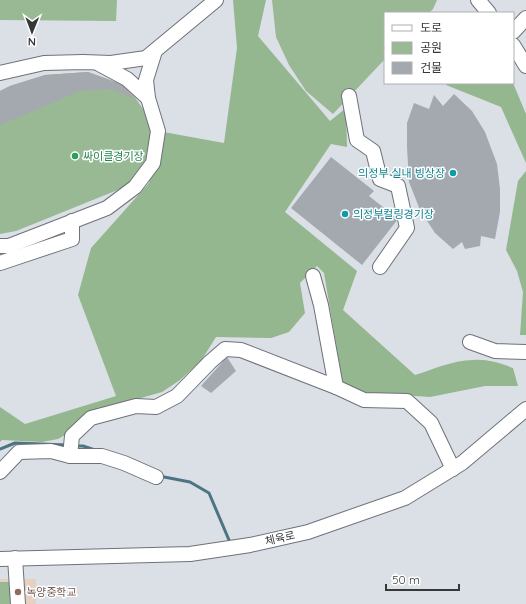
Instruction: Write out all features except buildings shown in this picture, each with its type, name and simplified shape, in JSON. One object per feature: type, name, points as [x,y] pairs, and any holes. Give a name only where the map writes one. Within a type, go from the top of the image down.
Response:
[{"type":"street","points":[[0,73],[44,63],[111,63],[146,58],[216,0]]},
{"type":"street","points":[[478,0],[488,12]]},
{"type":"street","points":[[514,31],[526,18]]},
{"type":"street","points":[[514,47],[526,66]]},
{"type":"street","points":[[0,246],[9,246],[107,208],[135,187],[153,163],[158,131],[148,98],[146,80],[155,51]]},
{"type":"street","points":[[95,62],[127,79],[148,98]]},
{"type":"street","points":[[349,96],[357,140],[373,151],[380,179],[398,186],[407,228],[380,267]]},
{"type":"street","points":[[0,263],[72,239],[72,221]]},
{"type":"street","points":[[313,276],[321,305],[336,387]]},
{"type":"street","points":[[71,449],[72,436],[91,418],[136,406],[156,407],[177,396],[210,362],[225,349],[241,350],[336,387],[364,400],[407,401],[431,423],[453,468]]},
{"type":"street","name":"체육로","points":[[0,559],[190,554],[250,545],[308,532],[405,498],[464,461],[524,410]]},
{"type":"street","points":[[0,472],[19,452],[71,449],[124,463],[156,478]]},
{"type":"street","points":[[15,558],[18,604]]},
{"type":"shaded area","name":"녹양중학교","points":[[0,579],[36,579],[36,604],[0,604]]},
{"type":"green space","points":[[0,0],[117,0],[116,21],[0,20]]},
{"type":"green space","points":[[233,0],[266,0],[258,36],[330,121],[346,108],[347,147],[331,144],[285,212],[357,271],[343,310],[415,375],[444,365],[466,360],[483,360],[513,368],[518,386],[485,386],[430,397],[344,391],[324,273],[317,266],[300,283],[305,313],[289,332],[271,338],[216,337],[201,361],[180,380],[162,392],[120,404],[58,439],[42,442],[2,440],[0,442],[0,407],[25,424],[116,396],[78,295],[91,248],[149,183],[158,131],[224,143],[237,48]]},
{"type":"green space","points":[[272,0],[437,0],[430,12],[384,12],[384,60],[333,114],[306,91],[289,65],[276,37]]},
{"type":"green space","name":"싸이클경기장","points":[[88,72],[121,84],[136,99],[148,116],[152,146],[147,166],[125,187],[16,231],[0,234],[0,91],[10,86],[45,75]]},
{"type":"green space","points":[[513,84],[526,114],[526,163],[501,107],[446,85]]},
{"type":"green space","points":[[526,171],[526,335],[520,335],[523,292],[517,271],[506,250],[518,181]]},
{"type":"green space","points":[[0,582],[14,582],[14,604],[0,604]]},
{"type":"waterway","points":[[0,449],[15,443],[67,445]]},
{"type":"waterway","points":[[75,446],[83,446],[95,450]]},
{"type":"waterway","points":[[159,476],[190,482],[209,493],[229,540]]},
{"type":"place","name":"싸이클경기장","points":[[75,156]]},
{"type":"place","name":"의정부 실내 빙상장","points":[[453,173]]},
{"type":"place","name":"의정부컬링경기장","points":[[345,214]]},
{"type":"place","name":"녹양중학교","points":[[18,592]]}]
